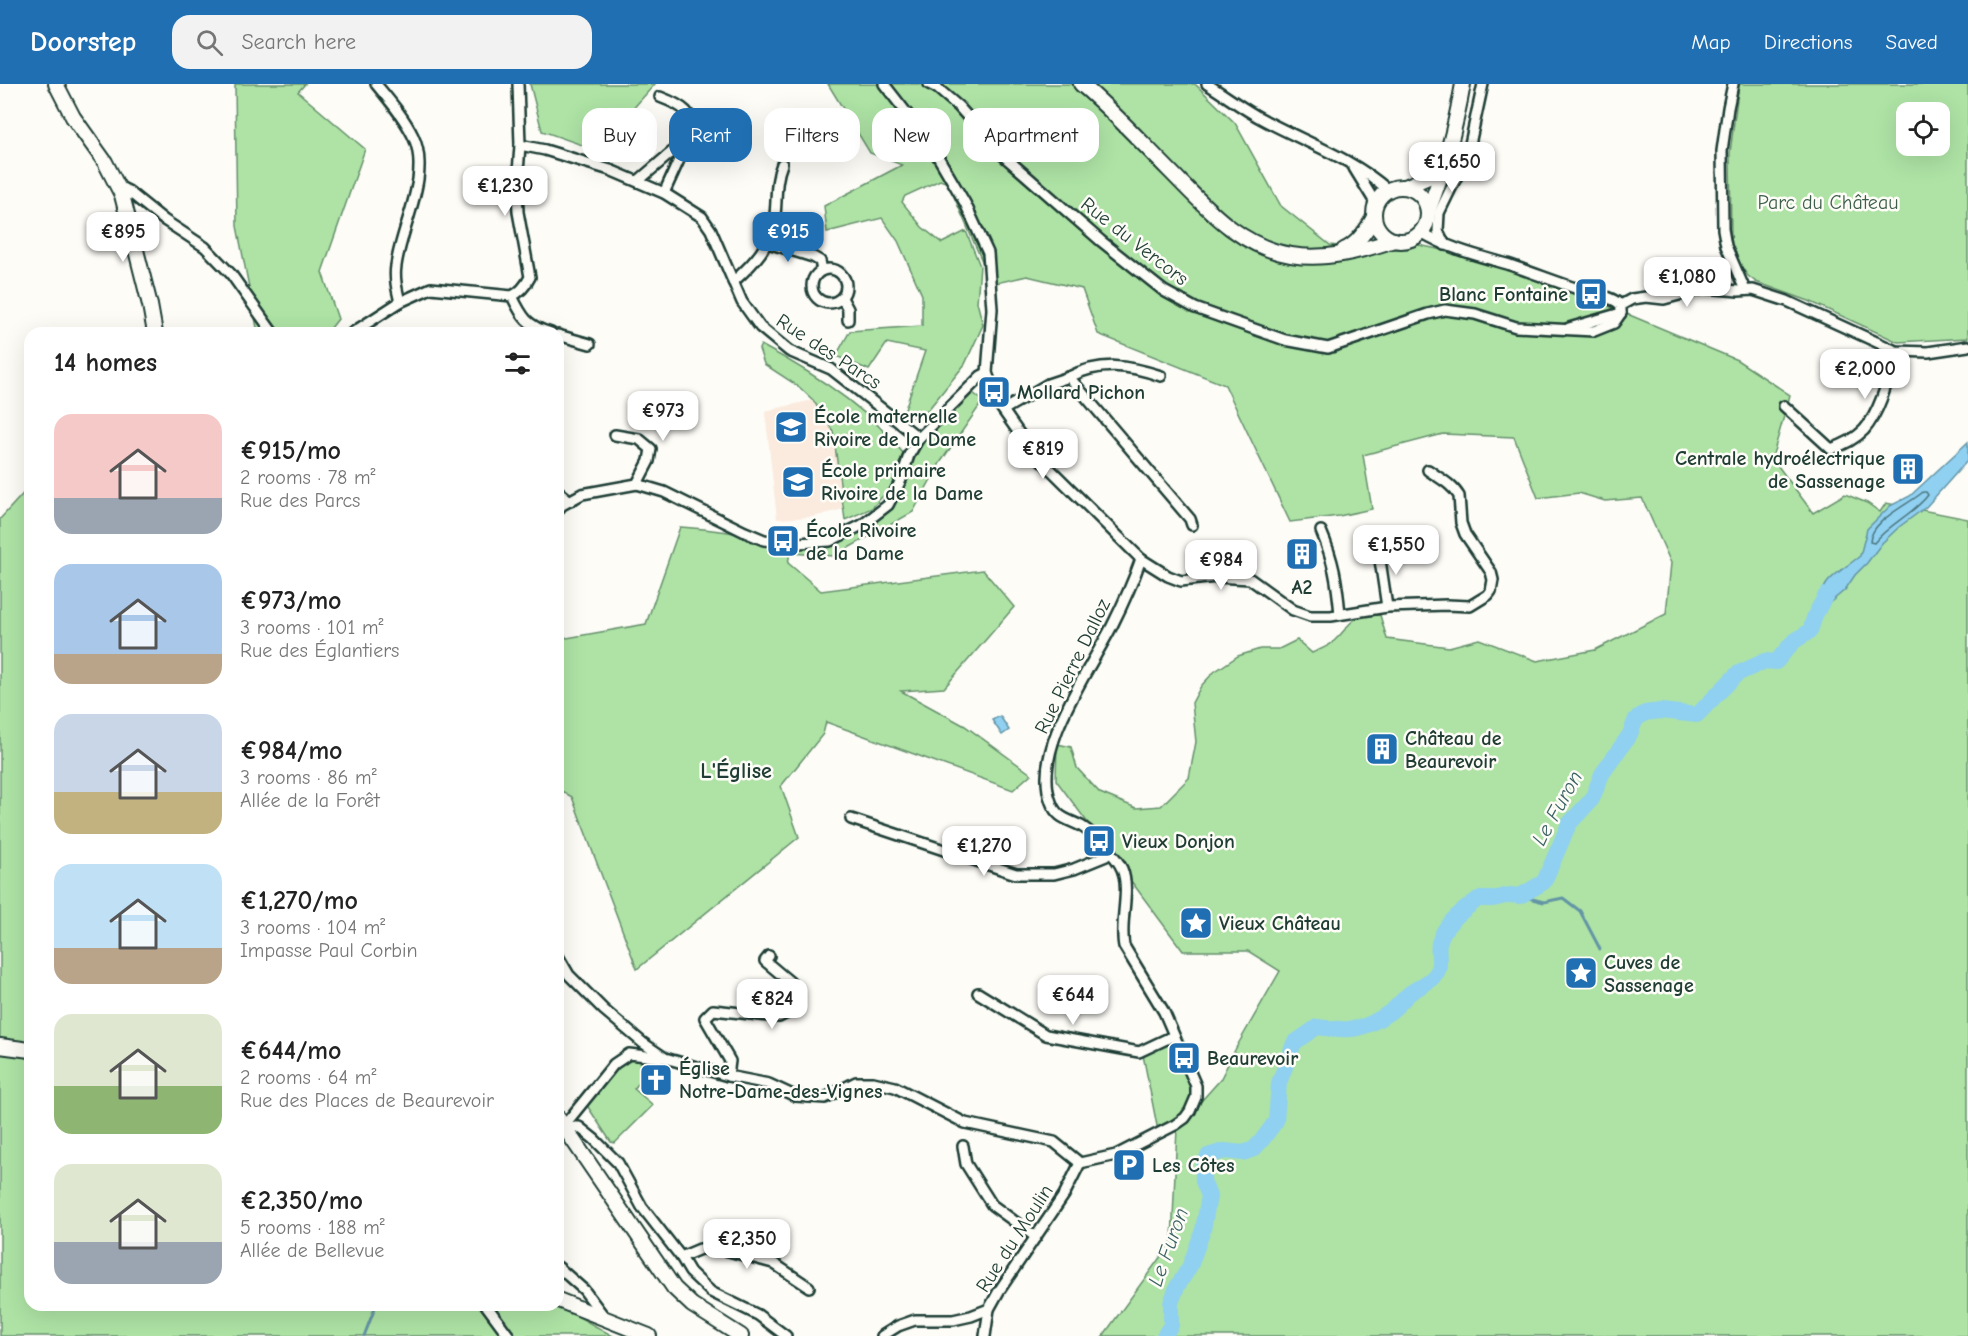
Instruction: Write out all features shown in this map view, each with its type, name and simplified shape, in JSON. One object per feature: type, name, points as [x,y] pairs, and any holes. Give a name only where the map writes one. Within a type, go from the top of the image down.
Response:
[{"type":"main road","points":[[56,84],[73,117],[105,162],[117,185],[126,210],[154,327]]},
{"type":"main road","points":[[1081,84],[1231,229],[1271,250],[1291,255],[1331,256],[1394,240],[1413,238],[1421,232],[1452,142],[1463,84]]},
{"type":"main road","points":[[1406,187],[1433,175],[1444,164]]},
{"type":"main road","points":[[1331,256],[1350,248],[1366,231],[1380,196],[1388,190],[1406,187],[1416,191],[1424,200],[1428,211]]},
{"type":"main road","points":[[1375,210],[1377,227],[1384,235],[1394,240]]},
{"type":"main road","points":[[0,1046],[24,1049]]},
{"type":"main road","points":[[564,1132],[674,1287],[692,1305],[741,1336]]},
{"type":"main road","points":[[564,1302],[649,1336]]},
{"type":"street","points":[[376,84],[414,137],[420,166],[396,266],[396,284],[400,302]]},
{"type":"street","points":[[361,327],[400,302],[431,288],[512,296],[526,285],[530,277],[518,212],[517,187],[520,146],[518,84]]},
{"type":"street","points":[[884,84],[930,143],[965,203],[988,253],[992,309],[987,373],[993,392],[1030,449],[1142,559],[1173,578],[1181,580],[1250,579],[1302,614],[1318,617],[1387,607],[1470,606],[1488,596],[1493,585],[1492,576],[1465,534],[1461,523],[1459,496],[1452,487],[1428,470]]},
{"type":"street","name":"Rue du Vercors","points":[[929,84],[958,107],[998,151],[1101,242],[1164,291],[1195,308],[1284,340],[1328,348],[1445,310],[1475,314],[1516,327],[1567,329],[1621,309],[1632,299],[1646,297],[1664,299],[1706,288],[1754,290],[1773,295],[1896,351]]},
{"type":"street","points":[[1207,84],[1261,119],[1316,144],[1388,190]]},
{"type":"street","points":[[1444,245],[1438,231],[1439,213],[1470,144],[1482,84]]},
{"type":"street","points":[[1733,84],[1722,151],[1723,229],[1726,246],[1745,290]]},
{"type":"street","points":[[660,97],[683,108]]},
{"type":"street","name":"Rue des Parcs","points":[[520,146],[545,150],[610,170],[664,193],[702,217],[711,230],[742,302],[760,327],[789,351],[831,369],[919,438]]},
{"type":"street","points":[[638,181],[669,155]]},
{"type":"street","points":[[664,193],[678,162]]},
{"type":"street","points":[[733,282],[768,243],[775,217],[777,176],[782,164]]},
{"type":"street","points":[[1353,166],[1375,210]]},
{"type":"street","points":[[117,185],[205,247],[231,274],[269,327]]},
{"type":"street","points":[[1421,232],[1444,245],[1609,298],[1621,309]]},
{"type":"street","name":"Rue des Parcs","points":[[768,243],[813,257],[819,261],[822,270]]},
{"type":"street","name":"Rue des Parcs","points":[[835,269],[845,278],[846,292],[842,297],[837,302],[830,303],[818,299],[812,287],[816,274],[822,270],[835,269]]},
{"type":"street","points":[[512,296],[526,322],[535,327]]},
{"type":"street","name":"Rue des Parcs","points":[[842,297],[848,309],[848,320]]},
{"type":"street","points":[[564,337],[590,344]]},
{"type":"street","points":[[1784,406],[1831,449],[1850,440],[1866,428],[1883,393],[1896,351],[1928,352],[1968,346]]},
{"type":"street","points":[[1003,410],[1048,384],[1092,367],[1129,368],[1161,376]]},
{"type":"street","points":[[564,506],[582,494],[637,484],[664,492],[764,540],[797,543],[830,541],[862,525],[888,505],[902,480],[909,455],[919,438],[981,376],[987,373]]},
{"type":"street","points":[[1069,377],[1190,519],[1192,525]]},
{"type":"street","points":[[615,435],[639,439],[651,449],[649,461],[637,484]]},
{"type":"street","points":[[564,496],[570,501]]},
{"type":"street","points":[[1321,531],[1332,559],[1340,614]]},
{"type":"street","points":[[1386,534],[1378,537],[1377,540],[1387,607]]},
{"type":"street","name":"Rue Pierre Dalloz","points":[[1080,1162],[1116,1155],[1175,1125],[1185,1118],[1196,1097],[1196,1086],[1164,1011],[1124,946],[1122,935],[1125,882],[1123,871],[1109,852],[1082,826],[1061,817],[1051,804],[1047,786],[1050,754],[1061,720],[1111,627],[1142,559]]},
{"type":"street","points":[[851,819],[1016,874],[1054,874],[1074,869],[1106,856],[1109,852]]},
{"type":"street","points":[[728,1076],[730,1061],[705,1018],[712,1010],[779,1017],[790,1011],[797,996],[790,982],[765,961],[769,956]]},
{"type":"street","points":[[564,966],[569,975],[604,1010],[643,1043],[665,1058]]},
{"type":"street","points":[[978,993],[1046,1035],[1139,1052],[1173,1036]]},
{"type":"street","points":[[564,1121],[614,1064],[629,1054],[665,1058],[728,1076],[769,1084],[795,1096],[825,1098],[856,1082],[873,1082],[895,1087],[965,1123],[1054,1142],[1080,1162]]},
{"type":"street","points":[[564,1126],[579,1127],[618,1163],[642,1207],[690,1272],[711,1293],[758,1315],[786,1336]]},
{"type":"street","points":[[963,1146],[966,1164],[992,1205],[1036,1237]]},
{"type":"street","name":"Rue du Moulin","points":[[985,1336],[989,1309],[1064,1195],[1080,1162]]},
{"type":"street","points":[[681,1257],[700,1249],[721,1249],[773,1263],[809,1287]]},
{"type":"street","points":[[564,1272],[584,1290],[605,1318]]},
{"type":"street","points":[[882,1336],[898,1326],[915,1320],[953,1320],[989,1309]]},
{"type":"street","points":[[490,1311],[509,1336]]},
{"type":"shaded area","points":[[813,400],[838,421],[855,506],[813,517],[777,519],[765,411]]},
{"type":"green space","points":[[235,84],[305,84],[298,92],[365,149],[322,272],[338,319],[332,327],[257,327],[237,226]]},
{"type":"green space","points":[[530,84],[655,84],[634,108],[582,108],[582,145],[542,131]]},
{"type":"green space","points":[[828,84],[1195,84],[1235,123],[1281,206],[1330,245],[1380,251],[1419,245],[1470,256],[1608,306],[1737,360],[1790,395],[1772,458],[1813,513],[1845,494],[1867,503],[1880,512],[1886,503],[1968,519],[1968,1336],[1103,1336],[1172,1241],[1177,1128],[1220,1080],[1280,971],[1248,951],[1183,951],[1056,780],[1057,744],[1071,747],[1077,768],[1100,793],[1136,808],[1161,806],[1189,778],[1196,742],[1192,703],[1201,686],[1214,672],[1238,656],[1260,649],[1279,649],[1297,640],[1312,653],[1331,644],[1352,621],[1369,615],[1380,615],[1387,639],[1449,647],[1479,639],[1537,661],[1595,650],[1666,614],[1671,563],[1642,498],[1605,501],[1579,493],[1538,498],[1514,437],[1443,434],[1363,455],[1372,509],[1290,522],[1225,385],[1098,334],[1082,289],[1027,276],[992,284],[948,183],[940,180],[905,196],[902,202],[922,227],[942,243],[966,231],[980,266],[977,302],[983,325],[965,364],[919,421],[904,412],[925,351],[887,343],[869,370],[836,356],[850,331],[922,326],[922,295],[898,241],[882,218],[827,232],[824,206],[902,165],[894,162],[951,162],[951,108],[872,108],[872,154],[860,137],[860,108],[843,108]]},
{"type":"green space","name":"Parc du Château","points":[[1739,84],[1968,84],[1968,338],[1898,342],[1809,301],[1756,282],[1748,276],[1735,258],[1731,240],[1730,153]]},
{"type":"green space","points":[[761,345],[838,392],[873,421],[903,453],[891,487],[872,508],[845,520],[833,431],[813,400],[798,386],[764,364],[759,349]]},
{"type":"green space","points":[[973,393],[983,401],[940,463],[913,512],[834,556],[790,553],[788,563],[821,591],[983,570],[1014,607],[944,688],[901,691],[965,726],[1031,774],[1013,790],[826,722],[823,734],[781,786],[799,837],[637,969],[572,797],[564,792],[564,636],[567,638],[646,624],[680,527],[723,531],[750,537],[777,546],[789,553],[791,547],[831,545],[893,502],[922,444]]},
{"type":"green space","points":[[24,493],[24,1311],[564,1310],[613,1336],[0,1336],[0,519]]},
{"type":"green space","points":[[1165,1043],[1174,1047],[1182,1062],[1189,1079],[1191,1095],[1190,1104],[1183,1115],[1158,1131],[1143,1055]]},
{"type":"green space","points":[[631,1056],[654,1064],[634,1089],[653,1105],[615,1143],[611,1142],[586,1104],[617,1066]]},
{"type":"water","points":[[1968,442],[1968,460],[1926,507],[1882,543],[1845,590],[1815,615],[1826,585],[1835,574],[1860,556],[1867,529],[1890,506],[1910,496]]},
{"type":"water","points":[[1000,716],[1009,730],[1002,735],[992,720]]},
{"type":"waterway","name":"Le Furon","points":[[1164,1336],[1171,1325],[1171,1303],[1177,1287],[1190,1266],[1203,1230],[1209,1196],[1203,1181],[1203,1167],[1208,1156],[1224,1151],[1243,1153],[1254,1149],[1276,1121],[1279,1083],[1294,1043],[1317,1027],[1338,1029],[1363,1027],[1380,1019],[1410,993],[1431,980],[1439,967],[1441,936],[1460,913],[1478,899],[1520,896],[1544,882],[1569,824],[1592,799],[1602,774],[1630,734],[1636,719],[1645,713],[1661,711],[1697,715],[1737,674],[1765,661],[1776,662],[1793,642],[1810,631],[1815,615],[1826,595]]},
{"type":"waterway","points":[[1520,896],[1544,902],[1563,898],[1580,911],[1600,949]]},
{"type":"waterway","points":[[364,1336],[374,1311]]},
{"type":"place","name":"Blanc Fontaine","points":[[1591,294]]},
{"type":"place","name":"Mollard Pichon","points":[[994,392]]},
{"type":"place","name":"École maternelle Rivoire de la Dame","points":[[791,427]]},
{"type":"place","name":"Centrale hydroélectrique de Sassenage","points":[[1908,469]]},
{"type":"place","name":"École primaire Rivoire de la Dame","points":[[798,482]]},
{"type":"place","name":"École Rivoire de la Dame","points":[[783,541]]},
{"type":"place","name":"A2","points":[[1302,554]]},
{"type":"place","name":"Château de Beaurevoir","points":[[1382,749]]},
{"type":"place","name":"Vieux Donjon","points":[[1099,841]]},
{"type":"place","name":"Vieux Château","points":[[1196,923]]},
{"type":"place","name":"Cuves de Sassenage","points":[[1581,973]]},
{"type":"place","name":"Beaurevoir","points":[[1184,1058]]},
{"type":"place","name":"Église Notre-Dame-des-Vignes","points":[[656,1080]]},
{"type":"place","name":"Les Côtes","points":[[1129,1165]]},
{"type":"district","name":"L'Église","points":[[736,770]]}]
